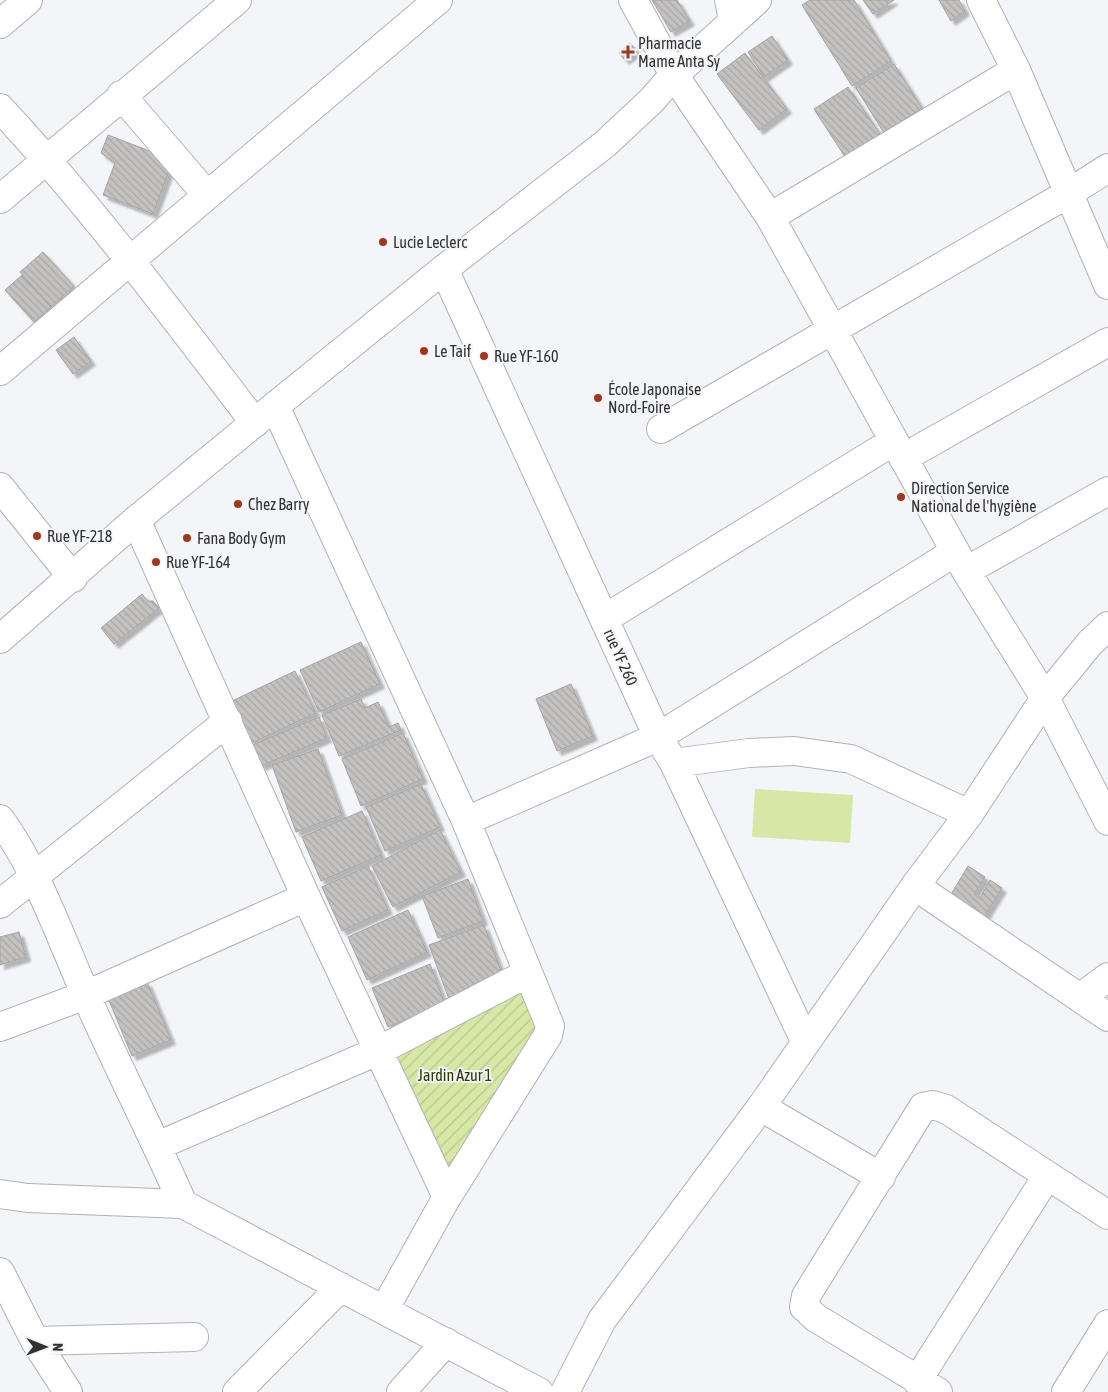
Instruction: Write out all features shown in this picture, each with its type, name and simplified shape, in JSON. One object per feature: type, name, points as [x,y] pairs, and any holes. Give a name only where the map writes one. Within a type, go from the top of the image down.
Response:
[{"type":"street","points":[[0,24],[28,0]]},
{"type":"street","points":[[0,199],[121,95],[236,0]]},
{"type":"street","points":[[0,371],[438,0]]},
{"type":"street","points":[[633,0],[674,75],[770,217],[960,562],[1099,785],[1108,821]]},
{"type":"street","points":[[0,639],[73,578],[136,520],[265,414],[444,269],[605,144],[651,101],[731,10],[757,0]]},
{"type":"street","points":[[981,0],[1016,70],[1108,285]]},
{"type":"street","points":[[770,217],[1016,70]]},
{"type":"street","points":[[121,95],[207,195]]},
{"type":"street","points":[[0,108],[47,158],[130,260],[265,414],[466,821],[548,1017],[550,1026],[548,1035],[447,1197],[384,1310]]},
{"type":"street","points":[[662,429],[1069,193],[1108,168]]},
{"type":"street","name":"rue YF 260","points":[[444,269],[658,737],[674,763],[805,1041]]},
{"type":"street","points":[[604,619],[899,450],[1108,342]]},
{"type":"street","points":[[0,488],[73,578]]},
{"type":"street","points":[[466,821],[658,737],[960,562],[1108,491]]},
{"type":"street","points":[[136,520],[306,898],[447,1197]]},
{"type":"street","points":[[565,1392],[602,1320],[761,1107],[805,1041],[915,886],[969,814],[1045,698],[1090,643],[1108,626]]},
{"type":"street","points":[[0,904],[228,722]]},
{"type":"street","points":[[674,763],[749,753],[794,751],[851,760],[969,814]]},
{"type":"street","points":[[0,819],[16,841],[35,876],[86,995],[183,1204]]},
{"type":"street","points":[[915,886],[1108,1016]]},
{"type":"street","points":[[0,1027],[86,995],[306,898]]},
{"type":"street","points":[[157,1146],[378,1051],[528,973]]},
{"type":"street","points":[[1081,997],[1108,977]]},
{"type":"street","points":[[1047,1176],[928,1386],[816,1318],[804,1307],[806,1296],[923,1107],[933,1104],[946,1108],[1108,1215]]},
{"type":"street","points":[[761,1107],[880,1177]]},
{"type":"street","points":[[0,1194],[28,1198],[183,1204],[539,1392]]},
{"type":"street","points":[[0,1272],[36,1341],[68,1392]]},
{"type":"street","points":[[237,1392],[341,1287]]},
{"type":"street","points":[[1066,1392],[1108,1324]]},
{"type":"street","points":[[36,1341],[194,1337]]},
{"type":"street","points":[[401,1392],[446,1342]]},
{"type":"green space","points":[[755,789],[853,795],[850,843],[752,837]]},
{"type":"green space","name":"Jardin Azur 1","points":[[525,986],[541,1026],[448,1178],[391,1054]]},
{"type":"building","points":[[652,0],[677,0],[690,21],[671,32]]},
{"type":"building","points":[[810,0],[854,0],[891,61],[852,86],[802,5]]},
{"type":"building","points":[[863,0],[894,0],[873,14]]},
{"type":"building","points":[[939,0],[959,0],[965,11],[951,21]]},
{"type":"building","points":[[772,36],[788,60],[764,77],[748,52]]},
{"type":"building","name":"Pharmacie Mame Anta Sy","points":[[630,43],[637,51],[625,60],[619,53]]},
{"type":"building","points":[[745,53],[787,109],[759,130],[717,74]]},
{"type":"building","points":[[894,64],[922,108],[884,133],[856,88]]},
{"type":"building","points":[[848,87],[882,137],[847,160],[814,109]]},
{"type":"building","points":[[108,135],[173,160],[153,214],[103,195],[115,163],[101,153]]},
{"type":"building","points":[[43,252],[74,286],[51,307],[20,272]]},
{"type":"building","points":[[22,275],[51,307],[34,322],[5,290]]},
{"type":"building","points":[[74,337],[91,361],[73,374],[56,350]]},
{"type":"building","points":[[142,594],[148,601],[153,601],[159,608],[114,644],[101,628]]},
{"type":"building","points":[[361,642],[380,684],[319,712],[300,670]]},
{"type":"building","points":[[295,671],[316,713],[252,743],[232,701]]},
{"type":"building","points":[[571,684],[593,736],[557,751],[536,699]]},
{"type":"building","points":[[361,699],[365,708],[378,702],[389,727],[398,723],[401,730],[339,756],[322,715]]},
{"type":"building","points":[[319,717],[327,738],[261,766],[252,745]]},
{"type":"building","points":[[403,733],[423,779],[361,806],[342,759]]},
{"type":"building","points":[[318,749],[342,815],[296,832],[272,765]]},
{"type":"building","points":[[421,784],[440,827],[385,851],[366,807]]},
{"type":"building","points":[[362,811],[381,855],[321,881],[302,837]]},
{"type":"building","points":[[440,830],[461,872],[393,907],[372,866]]},
{"type":"building","points":[[368,866],[388,910],[342,931],[322,887]]},
{"type":"building","points":[[968,866],[985,877],[974,894],[980,898],[990,880],[1002,888],[984,917],[950,896]]},
{"type":"building","points":[[468,879],[483,921],[438,938],[422,896]]},
{"type":"building","points":[[408,910],[427,952],[367,980],[348,937]]},
{"type":"building","points":[[484,925],[505,982],[450,1002],[429,945]]},
{"type":"building","points":[[19,932],[26,957],[0,965],[0,937]]},
{"type":"building","points":[[430,964],[445,1004],[388,1027],[372,988]]},
{"type":"building","points":[[147,982],[171,1040],[132,1056],[108,998]]},
{"type":"place","name":"Pharmacie Mame Anta Sy","points":[[628,52]]},
{"type":"place","name":"Lucie Leclerc","points":[[383,242]]},
{"type":"place","name":"Le Taif","points":[[424,351]]},
{"type":"place","name":"Rue YF-160","points":[[484,356]]},
{"type":"place","name":"École Japonaise Nord-Foire","points":[[598,398]]},
{"type":"place","name":"Direction Service National de l'hygiène","points":[[901,497]]},
{"type":"place","name":"Chez Barry","points":[[238,504]]},
{"type":"place","name":"Rue YF-218","points":[[37,536]]},
{"type":"place","name":"Fana Body Gym","points":[[187,538]]},
{"type":"place","name":"Rue YF-164","points":[[156,562]]}]
